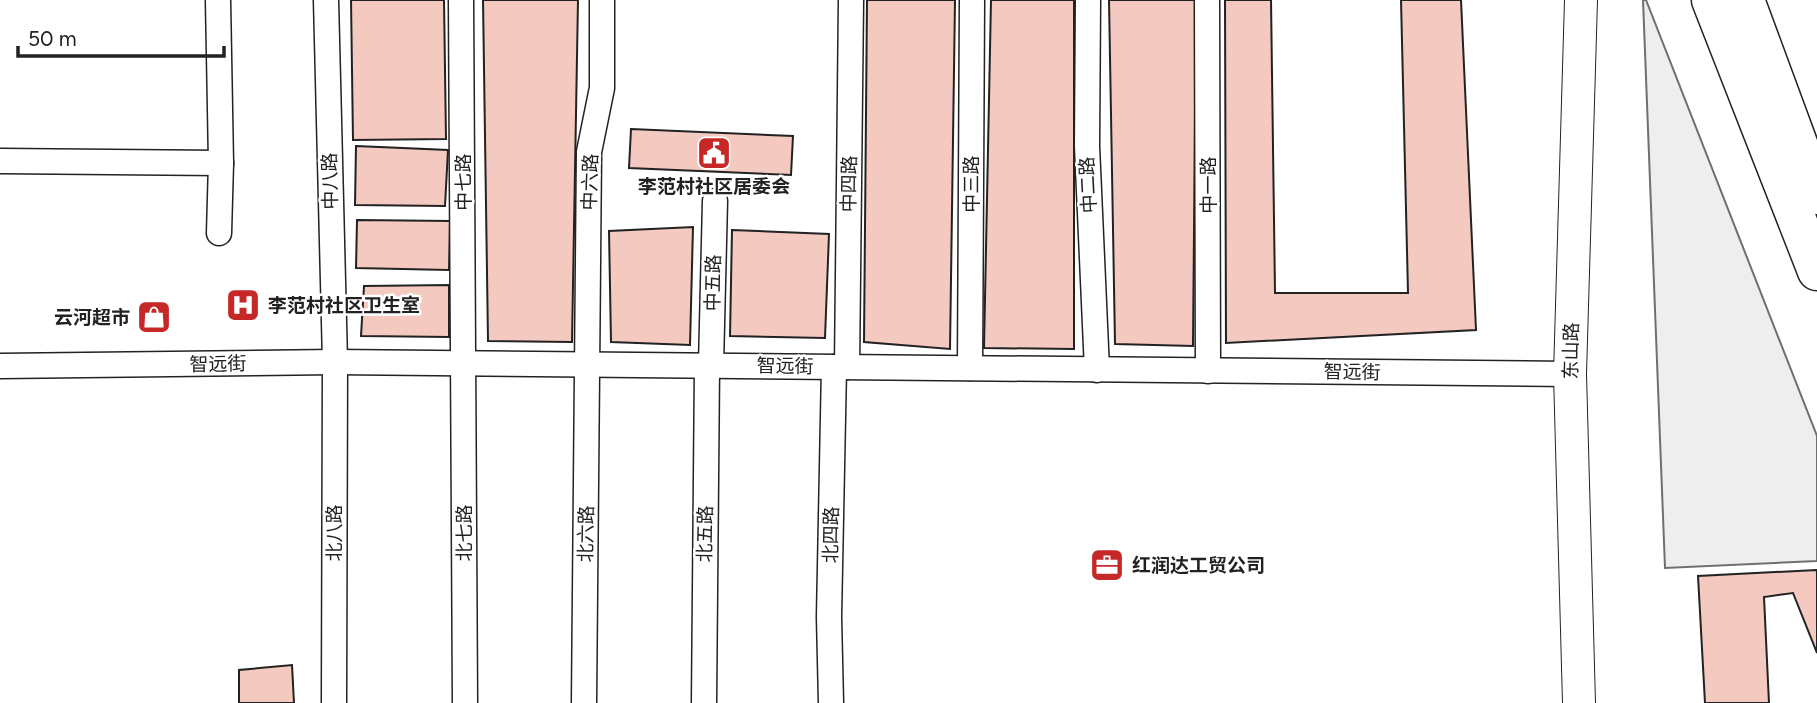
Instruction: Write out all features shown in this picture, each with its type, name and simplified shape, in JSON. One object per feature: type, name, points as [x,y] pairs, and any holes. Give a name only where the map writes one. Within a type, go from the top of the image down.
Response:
[{"type":"main road","points":[[1711,0],[1817,271]]},
{"type":"main road","points":[[1745,0],[1817,195]]},
{"type":"street","points":[[218,0],[221,163],[219,233]]},
{"type":"street","name":"中八路","points":[[326,0],[335,362]]},
{"type":"street","name":"中七路","points":[[461,0],[464,363]]},
{"type":"street","name":"中六路","points":[[589,364],[589,152],[602,88],[602,0]]},
{"type":"street","name":"中四路","points":[[841,367],[851,0]]},
{"type":"street","name":"中三路","points":[[970,368],[972,0]]},
{"type":"street","name":"中二路","points":[[1088,0],[1087,146],[1097,370]]},
{"type":"street","name":"中一路","points":[[1207,0],[1208,371]]},
{"type":"street","name":"东山路","points":[[1579,703],[1570,374],[1581,0]]},
{"type":"street","points":[[0,161],[221,163]]},
{"type":"street","name":"中五路","points":[[709,365],[715,201]]},
{"type":"street","name":"智远街","points":[[0,366],[335,362],[1570,374]]},
{"type":"street","name":"北八路","points":[[334,703],[335,362]]},
{"type":"street","name":"北七路","points":[[464,363],[464,703]]},
{"type":"street","name":"北六路","points":[[584,703],[589,364]]},
{"type":"street","name":"北五路","points":[[704,703],[709,365]]},
{"type":"street","name":"北四路","points":[[831,703],[829,617],[841,367]]},
{"type":"shaded area","points":[[1643,0],[1646,0],[1817,436],[1817,561],[1665,568]]},
{"type":"building","points":[[351,0],[444,0],[446,139],[353,140]]},
{"type":"building","points":[[483,0],[578,0],[572,342],[488,341]]},
{"type":"building","points":[[867,0],[955,0],[950,349],[864,342]]},
{"type":"building","points":[[991,0],[1074,0],[1074,349],[984,348]]},
{"type":"building","points":[[1109,0],[1196,0],[1193,346],[1115,344]]},
{"type":"building","points":[[1225,0],[1271,0],[1275,293],[1408,293],[1401,0],[1461,0],[1476,330],[1226,343]]},
{"type":"building","points":[[631,129],[793,136],[791,175],[629,168]]},
{"type":"building","points":[[356,146],[448,150],[445,206],[355,205]]},
{"type":"building","points":[[357,220],[450,221],[449,270],[356,268]]},
{"type":"building","points":[[693,227],[690,345],[611,342],[609,231]]},
{"type":"building","points":[[732,230],[829,234],[825,338],[730,336]]},
{"type":"building","points":[[449,285],[449,337],[361,336],[364,286]]},
{"type":"building","points":[[1817,570],[1817,653],[1793,593],[1764,597],[1769,703],[1705,703],[1698,576]]},
{"type":"building","points":[[292,665],[294,703],[239,703],[239,670]]},
{"type":"place","name":"李范村社区居委会","points":[[714,153]]},
{"type":"place","name":"李范村社区卫生室","points":[[243,305]]},
{"type":"place","name":"云河超市","points":[[154,317]]},
{"type":"place","name":"红润达工贸公司","points":[[1107,565]]}]
